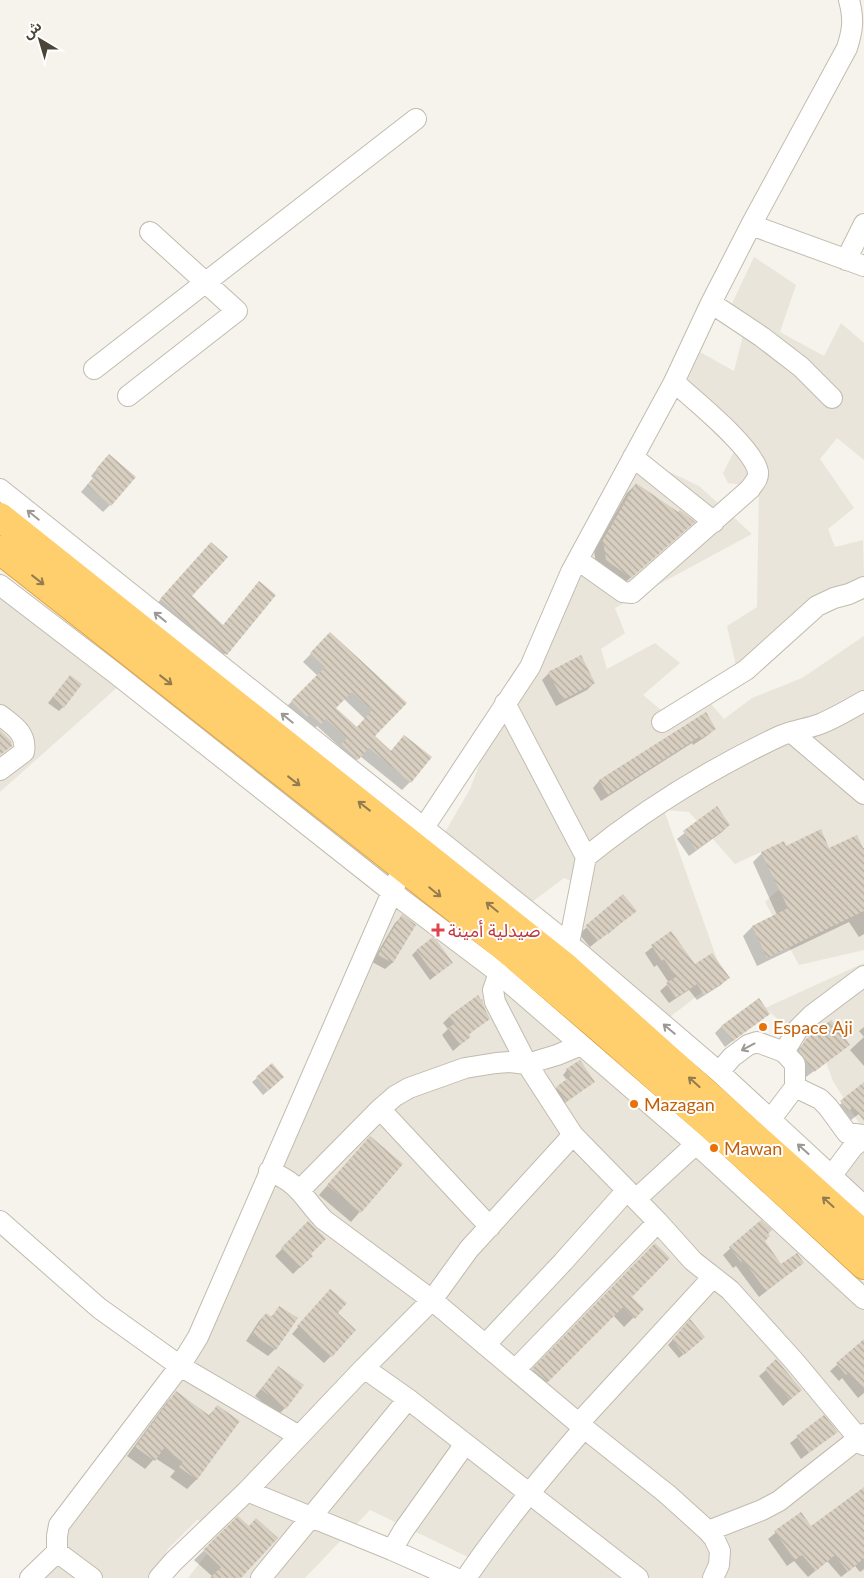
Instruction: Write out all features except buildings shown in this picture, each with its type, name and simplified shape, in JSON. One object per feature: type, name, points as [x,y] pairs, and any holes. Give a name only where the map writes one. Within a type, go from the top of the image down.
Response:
[{"type":"highway","points":[[0,517],[413,846],[502,945],[607,1034],[752,1162],[864,1265]]},
{"type":"highway","points":[[0,550],[567,955],[864,1235]]},
{"type":"street","points":[[30,1578],[57,1552],[59,1525],[64,1517],[180,1366],[198,1337],[269,1171],[413,846],[530,667],[578,560],[674,382],[711,303],[751,225],[847,48],[853,29],[853,14],[849,0]]},
{"type":"street","points":[[94,369],[416,119]]},
{"type":"street","points":[[751,225],[855,263],[864,224]]},
{"type":"street","points":[[128,396],[237,311],[150,232]]},
{"type":"street","points":[[711,303],[801,367],[832,398]]},
{"type":"street","points":[[578,560],[623,592],[632,593],[714,522],[750,489],[757,479],[758,472],[745,447],[674,382]]},
{"type":"street","points":[[633,458],[714,522]]},
{"type":"street","points":[[0,489],[413,846]]},
{"type":"street","points":[[0,585],[498,973],[696,1144],[864,1300]]},
{"type":"street","points":[[662,722],[746,670],[817,606],[864,587]]},
{"type":"street","points":[[586,857],[609,838],[698,779],[791,732],[818,725],[864,701]]},
{"type":"street","points":[[505,703],[586,857],[567,955],[719,1072],[864,1206]]},
{"type":"street","points":[[0,715],[20,731],[24,737],[25,745],[24,752],[0,770]]},
{"type":"street","points":[[791,732],[864,794]]},
{"type":"street","points":[[498,973],[493,990],[495,1002],[527,1064],[573,1135],[658,1222],[693,1261],[730,1290],[862,1439],[778,1501],[762,1510],[708,1531]]},
{"type":"street","points":[[784,1052],[798,1030],[812,1015],[864,976]]},
{"type":"street","points":[[719,1072],[732,1057],[748,1045],[757,1042],[784,1052],[795,1064],[796,1087],[771,1119]]},
{"type":"street","points":[[300,1190],[380,1109],[395,1096],[409,1088],[465,1068],[510,1062],[527,1064],[581,1045]]},
{"type":"street","points":[[796,1087],[820,1099],[847,1133],[864,1136]]},
{"type":"street","points":[[380,1109],[490,1226]]},
{"type":"street","points":[[160,1578],[173,1562],[247,1490],[432,1300],[469,1250],[573,1135]]},
{"type":"street","points":[[832,1175],[853,1147],[864,1136]]},
{"type":"street","points":[[485,1345],[563,1262],[631,1195],[696,1144]]},
{"type":"street","points":[[269,1171],[286,1178],[300,1190],[314,1210],[324,1220],[432,1300],[581,1425],[667,1494],[708,1531],[714,1538],[720,1551],[719,1565],[713,1578]]},
{"type":"street","points":[[0,1221],[100,1308],[180,1366],[299,1436]]},
{"type":"street","points":[[515,1370],[658,1222]]},
{"type":"street","points":[[466,1578],[581,1425],[712,1277]]},
{"type":"street","points":[[364,1368],[408,1399],[638,1578]]},
{"type":"street","points":[[261,1578],[408,1399]]},
{"type":"street","points":[[392,1550],[403,1531],[465,1444]]},
{"type":"street","points":[[247,1490],[455,1578]]},
{"type":"street","points":[[57,1552],[92,1578]]},
{"type":"shaded area","points":[[754,257],[796,285],[780,332],[824,356],[841,323],[864,343],[864,460],[837,438],[820,459],[854,508],[828,529],[835,547],[863,540],[864,576],[801,608],[737,670],[727,626],[757,607],[759,487],[728,483],[723,473],[740,440],[684,388],[700,352],[734,371],[744,331],[727,314]]},
{"type":"shaded area","points":[[645,460],[699,486],[752,534],[615,608],[625,633],[601,649],[607,669],[655,643],[680,663],[643,695],[673,720],[704,696],[724,719],[752,698],[802,678],[864,636],[864,950],[799,965],[765,902],[788,881],[778,844],[735,864],[689,812],[664,810],[723,976],[666,1020],[578,960],[584,887],[564,878],[520,911],[437,846],[470,789],[508,689]]},
{"type":"shaded area","points":[[0,573],[130,676],[0,792]]},
{"type":"shaded area","points":[[388,882],[561,1004],[864,1282],[864,1578],[463,1578],[468,1557],[370,1510],[305,1578],[188,1578],[212,1547],[198,1519],[168,1549],[153,1578],[26,1578],[204,1336]]},
{"type":"shaded area","points":[[864,963],[864,1131],[833,1081],[825,1060],[765,1008]]},
{"type":"shaded area","points":[[864,1131],[864,1211],[825,1176]]},
{"type":"place","name":"صيدلية أمينة","points":[[438,930]]},
{"type":"place","name":"Espace Aji","points":[[763,1027]]},
{"type":"place","name":"Mazagan","points":[[634,1104]]},
{"type":"place","name":"Mawan","points":[[714,1148]]}]
